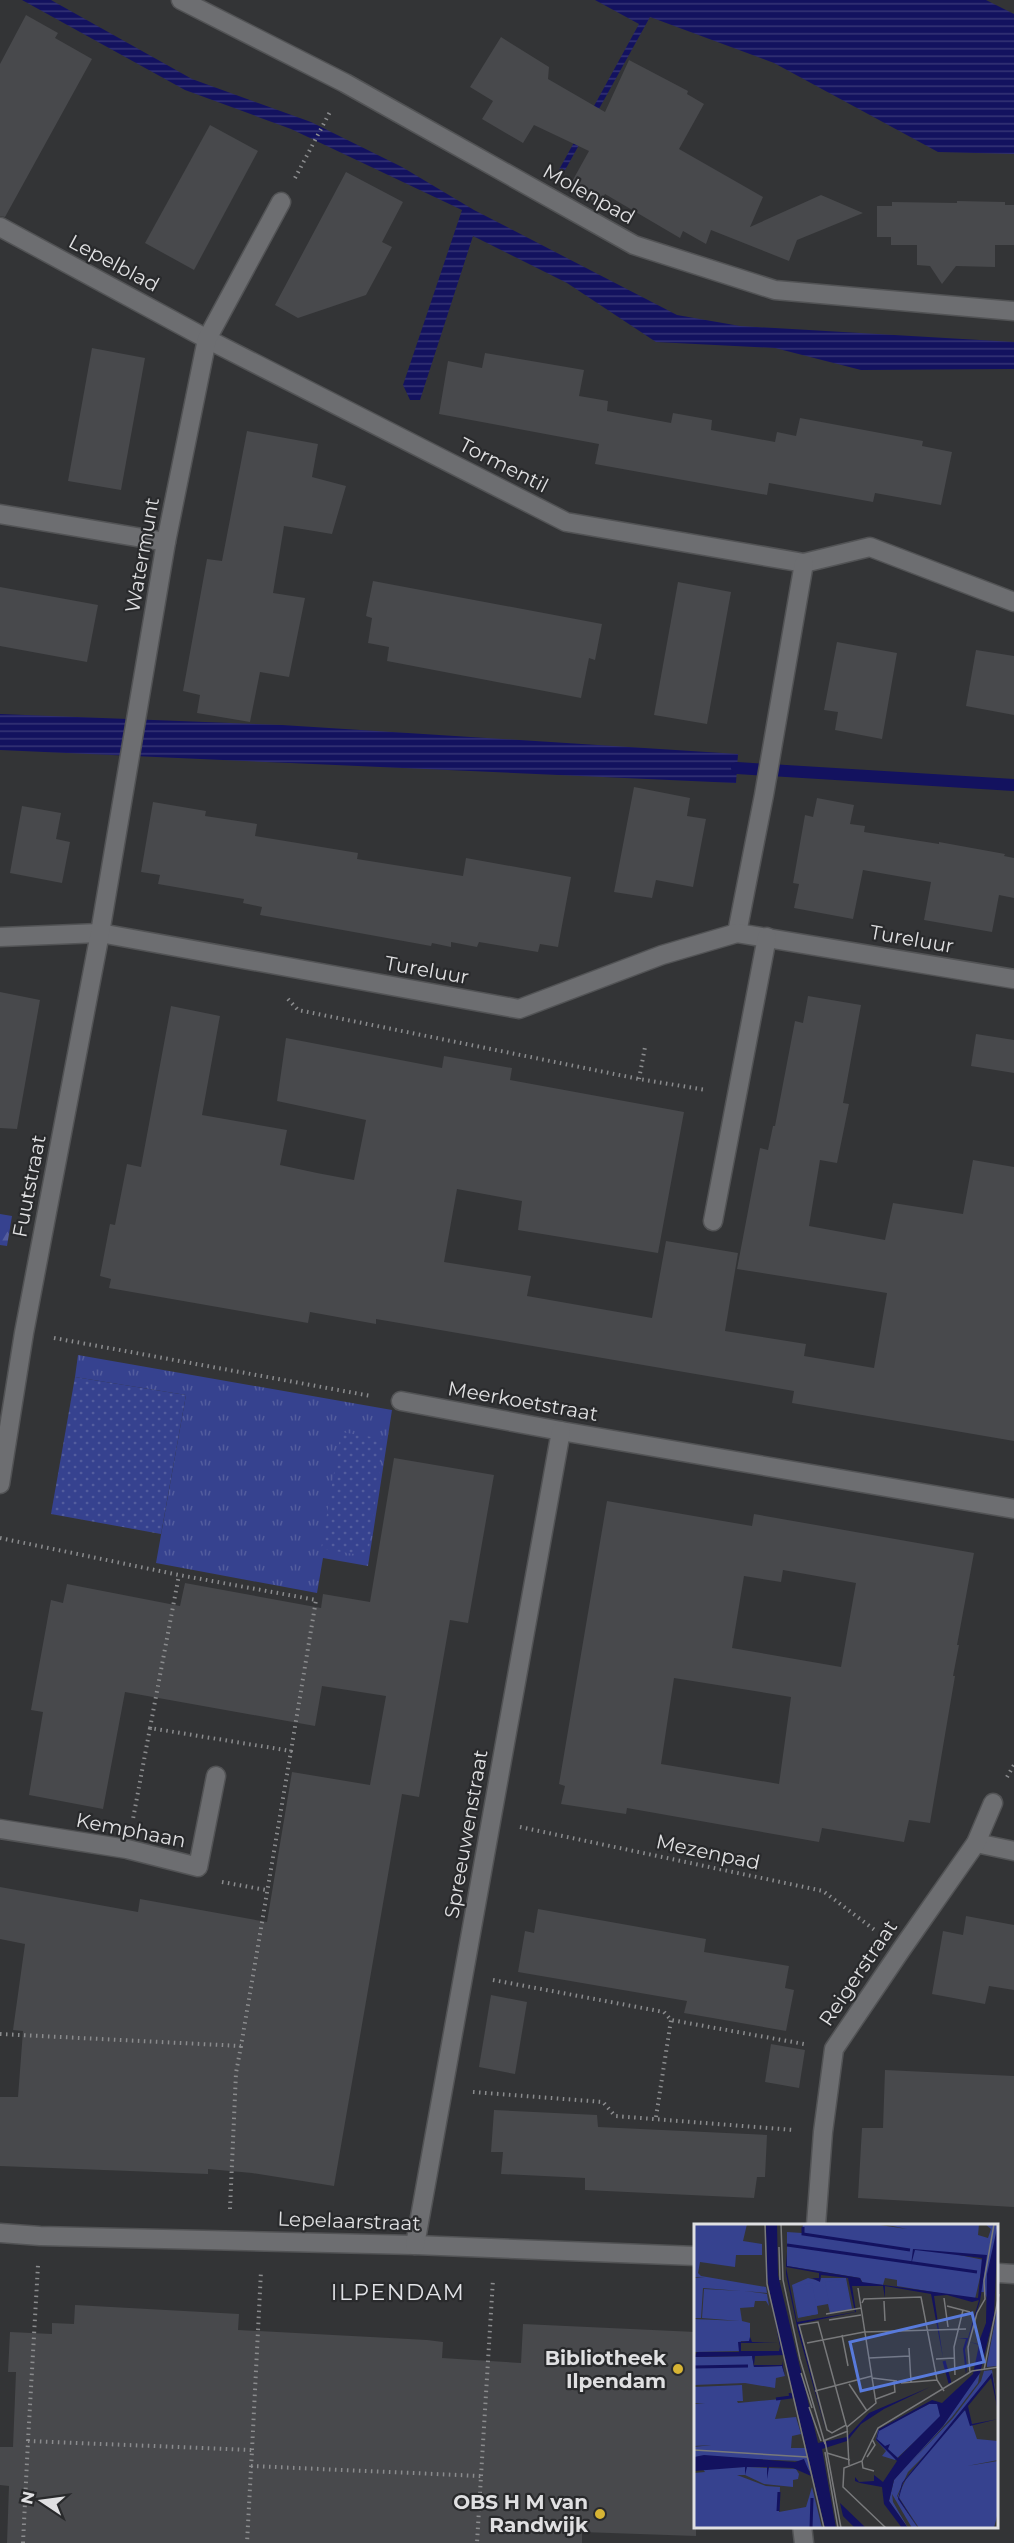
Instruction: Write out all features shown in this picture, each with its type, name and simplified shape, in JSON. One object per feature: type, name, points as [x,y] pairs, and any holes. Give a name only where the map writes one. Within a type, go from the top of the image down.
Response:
[{"type":"street","name":"Molenpad","points":[[181,0],[345,83],[634,245],[775,290],[1014,311]]},
{"type":"street","name":"Watermunt","points":[[100,933],[166,542],[207,339],[281,202]]},
{"type":"street","name":"Lepelblad","points":[[0,227],[207,339]]},
{"type":"street","name":"Tormentil","points":[[207,339],[566,522],[804,563],[870,547],[1014,602]]},
{"type":"street","points":[[0,514],[166,542]]},
{"type":"street","points":[[737,933],[764,795],[804,563]]},
{"type":"street","name":"Tureluur","points":[[0,937],[100,933],[519,1009],[662,955],[737,933],[1014,979]]},
{"type":"street","name":"Fuutstraat","points":[[0,1484],[24,1333],[100,933]]},
{"type":"street","points":[[713,1221],[767,937]]},
{"type":"street","name":"Meerkoetstraat","points":[[401,1401],[1014,1509]]},
{"type":"street","name":"Spreeuwenstraat","points":[[415,2246],[561,1431]]},
{"type":"street","name":"Kemphaan","points":[[0,1829],[127,1850],[198,1867],[216,1776]]},
{"type":"street","name":"Reigerstraat","points":[[816,2224],[823,2132],[834,2049],[976,1844],[993,1803]]},
{"type":"street","points":[[976,1844],[1014,1851]]},
{"type":"street","name":"Lepelaarstraat","points":[[0,2233],[694,2256]]},
{"type":"street","points":[[999,2273],[1014,2274]]},
{"type":"street","points":[[802,2528],[804,2543]]},
{"type":"path","points":[[281,202],[326,119]]},
{"type":"path","points":[[250,960],[298,1010],[639,1079],[737,1095]]},
{"type":"path","points":[[639,1079],[645,1047]]},
{"type":"path","points":[[24,1333],[401,1401]]},
{"type":"path","points":[[0,1538],[179,1575],[316,1600],[236,2073],[229,2241]]},
{"type":"path","points":[[127,1850],[179,1575]]},
{"type":"path","points":[[150,1728],[291,1751]]},
{"type":"path","name":"Mezenpad","points":[[491,1821],[824,1891],[901,1950]]},
{"type":"path","points":[[198,1867],[218,1882],[266,1890]]},
{"type":"path","points":[[463,1974],[664,2012],[672,2020],[834,2049]]},
{"type":"path","points":[[656,2117],[672,2020]]},
{"type":"path","points":[[0,2034],[241,2046]]},
{"type":"path","points":[[442,2090],[603,2102],[615,2116],[656,2117],[823,2132]]},
{"type":"path","points":[[24,2543],[40,2236]]},
{"type":"path","points":[[247,2543],[262,2241]]},
{"type":"path","points":[[477,2543],[495,2248]]},
{"type":"path","points":[[28,2441],[252,2450]]},
{"type":"path","points":[[251,2466],[481,2476]]},
{"type":"green space","points":[[0,1214],[12,1216],[7,1246],[0,1245]]},
{"type":"green space","points":[[78,1355],[392,1410],[368,1566],[323,1558],[317,1593],[156,1563],[186,1395],[75,1377]]},
{"type":"green space","points":[[75,1377],[186,1395],[161,1534],[51,1514]]},
{"type":"green space","points":[[341,1432],[384,1439],[368,1556],[321,1549]]},
{"type":"shaded area","points":[[22,0],[51,0],[192,79],[311,122],[402,167],[474,210],[677,315],[740,326],[1014,342],[1014,369],[861,370],[775,348],[656,342],[567,283],[473,236],[420,400],[410,400],[403,385],[462,210],[291,129],[185,90]]},
{"type":"shaded area","points":[[595,0],[986,0],[1014,14],[1014,154],[938,152],[774,63],[650,17],[559,181],[555,177],[639,24]]},
{"type":"shaded area","points":[[0,714],[282,725],[738,754],[736,783],[0,750]]},
{"type":"building","points":[[26,15],[58,33],[55,38],[92,59],[5,217],[0,216],[0,64]]},
{"type":"building","points":[[501,37],[549,67],[548,79],[605,112],[629,60],[688,91],[687,94],[704,104],[679,149],[763,197],[750,227],[821,195],[863,213],[797,240],[789,261],[711,230],[706,244],[683,231],[680,238],[605,194],[599,204],[569,187],[589,151],[534,125],[523,143],[482,119],[493,101],[470,87]]},
{"type":"building","points":[[210,125],[258,151],[194,270],[145,243]]},
{"type":"building","points":[[346,172],[403,202],[382,242],[392,247],[366,295],[298,318],[275,305]]},
{"type":"building","points":[[957,201],[1005,202],[1005,205],[1014,205],[1014,245],[995,245],[995,267],[956,266],[942,284],[930,266],[917,265],[917,245],[891,245],[891,237],[877,237],[877,206],[892,206],[892,202],[957,203]]},
{"type":"building","points":[[92,348],[145,358],[121,490],[68,481]]},
{"type":"building","points":[[485,353],[584,370],[579,396],[608,401],[607,411],[671,423],[673,413],[712,420],[711,430],[775,442],[777,432],[796,436],[800,418],[923,441],[922,446],[952,452],[941,505],[875,493],[873,502],[769,483],[767,495],[595,464],[599,444],[439,414],[448,361],[482,368]]},
{"type":"building","points":[[247,431],[318,444],[312,477],[346,486],[332,534],[284,526],[273,593],[305,598],[289,677],[260,672],[250,722],[197,713],[200,695],[183,691],[207,559],[222,561]]},
{"type":"building","points":[[373,581],[602,624],[595,660],[589,658],[581,698],[387,661],[389,647],[368,643],[372,618],[366,616]]},
{"type":"building","points":[[678,582],[731,592],[707,724],[654,715]]},
{"type":"building","points":[[0,587],[98,605],[87,662],[0,646]]},
{"type":"building","points":[[837,642],[897,653],[882,739],[835,730],[838,712],[824,710]]},
{"type":"building","points":[[976,650],[1014,656],[1014,715],[966,706]]},
{"type":"building","points":[[634,787],[690,798],[687,816],[706,819],[693,887],[656,880],[652,898],[614,892]]},
{"type":"building","points":[[817,798],[854,805],[850,824],[865,826],[864,832],[939,844],[939,842],[1005,854],[1004,856],[1014,858],[1014,898],[999,895],[992,932],[924,920],[931,882],[863,870],[853,919],[794,908],[799,884],[793,883],[805,815],[813,817]]},
{"type":"building","points":[[153,802],[206,811],[205,816],[257,824],[255,836],[358,853],[357,859],[463,876],[466,858],[571,877],[558,947],[540,944],[538,952],[479,942],[477,947],[451,942],[451,947],[432,943],[431,946],[260,915],[262,907],[243,903],[244,899],[158,884],[160,875],[141,872]]},
{"type":"building","points":[[22,806],[61,813],[56,839],[70,842],[62,883],[10,873]]},
{"type":"building","points":[[0,992],[40,1000],[17,1129],[0,1128]]},
{"type":"building","points":[[808,996],[861,1005],[843,1103],[849,1104],[837,1163],[820,1160],[809,1226],[885,1240],[893,1203],[963,1214],[973,1160],[1014,1167],[1014,1441],[792,1403],[794,1391],[376,1319],[376,1324],[310,1312],[308,1323],[109,1288],[111,1279],[100,1276],[110,1224],[115,1225],[127,1164],[141,1167],[171,1006],[220,1016],[202,1115],[287,1130],[280,1165],[317,1173],[354,1180],[366,1120],[277,1101],[286,1038],[442,1068],[444,1056],[512,1068],[510,1080],[684,1112],[658,1253],[518,1230],[522,1201],[457,1189],[444,1262],[531,1276],[527,1296],[652,1318],[666,1241],[738,1253],[725,1331],[806,1344],[804,1356],[874,1368],[887,1293],[737,1269],[760,1148],[768,1150],[773,1126],[775,1126],[795,1021],[803,1023]]},
{"type":"building","points":[[976,1034],[1014,1040],[1014,1073],[971,1066]]},
{"type":"building","points":[[394,1458],[494,1475],[468,1623],[450,1620],[419,1797],[402,1794],[334,2186],[252,2173],[208,2169],[208,2174],[0,2166],[0,2097],[18,2097],[23,2031],[13,2030],[25,1944],[0,1939],[0,1887],[138,1912],[140,1899],[267,1922],[292,1772],[370,1785],[386,1696],[322,1686],[315,1726],[125,1692],[103,1809],[29,1795],[43,1712],[31,1710],[51,1600],[63,1603],[67,1584],[180,1606],[185,1583],[321,1608],[323,1594],[370,1602]]},
{"type":"building","points":[[607,1501],[752,1526],[754,1514],[974,1553],[957,1645],[959,1645],[953,1676],[955,1676],[930,1823],[909,1820],[904,1842],[822,1828],[819,1842],[627,1808],[626,1814],[561,1804],[565,1786],[559,1784]],"holes":[[[783,1570],[856,1583],[841,1667],[732,1648],[744,1576],[781,1582]],[[674,1678],[791,1697],[779,1784],[661,1764]]]},
{"type":"building","points":[[538,1909],[706,1939],[704,1952],[789,1966],[785,1988],[794,1990],[786,2031],[684,2013],[687,2001],[518,1972],[525,1931],[534,1933]]},
{"type":"building","points":[[966,1916],[1014,1925],[1014,1990],[989,1986],[985,2004],[932,1994],[943,1931],[963,1935]]},
{"type":"building","points":[[491,1995],[527,2002],[515,2074],[479,2067]]},
{"type":"building","points":[[771,2044],[805,2050],[799,2088],[765,2082]]},
{"type":"building","points":[[885,2070],[1014,2076],[1014,2207],[858,2198],[862,2128],[883,2128]]},
{"type":"building","points":[[494,2110],[597,2115],[598,2127],[767,2135],[765,2177],[757,2177],[754,2198],[585,2190],[585,2178],[501,2174],[503,2152],[491,2152]]},
{"type":"building","points":[[75,2305],[239,2314],[238,2330],[427,2340],[443,2342],[442,2358],[521,2363],[523,2324],[694,2332],[694,2528],[696,2528],[696,2536],[582,2532],[582,2543],[7,2543],[9,2486],[0,2485],[0,2447],[13,2447],[16,2372],[8,2372],[10,2332],[52,2334],[52,2323],[74,2324]]},
{"type":"waterway","points":[[737,768],[1014,785]]},
{"type":"place","name":"Bibliotheek Ilpendam","points":[[678,2369]]},
{"type":"place","name":"OBS H M van Randwijk","points":[[600,2514]]},
{"type":"district","name":"ILPENDAM","points":[[398,2292]]}]
